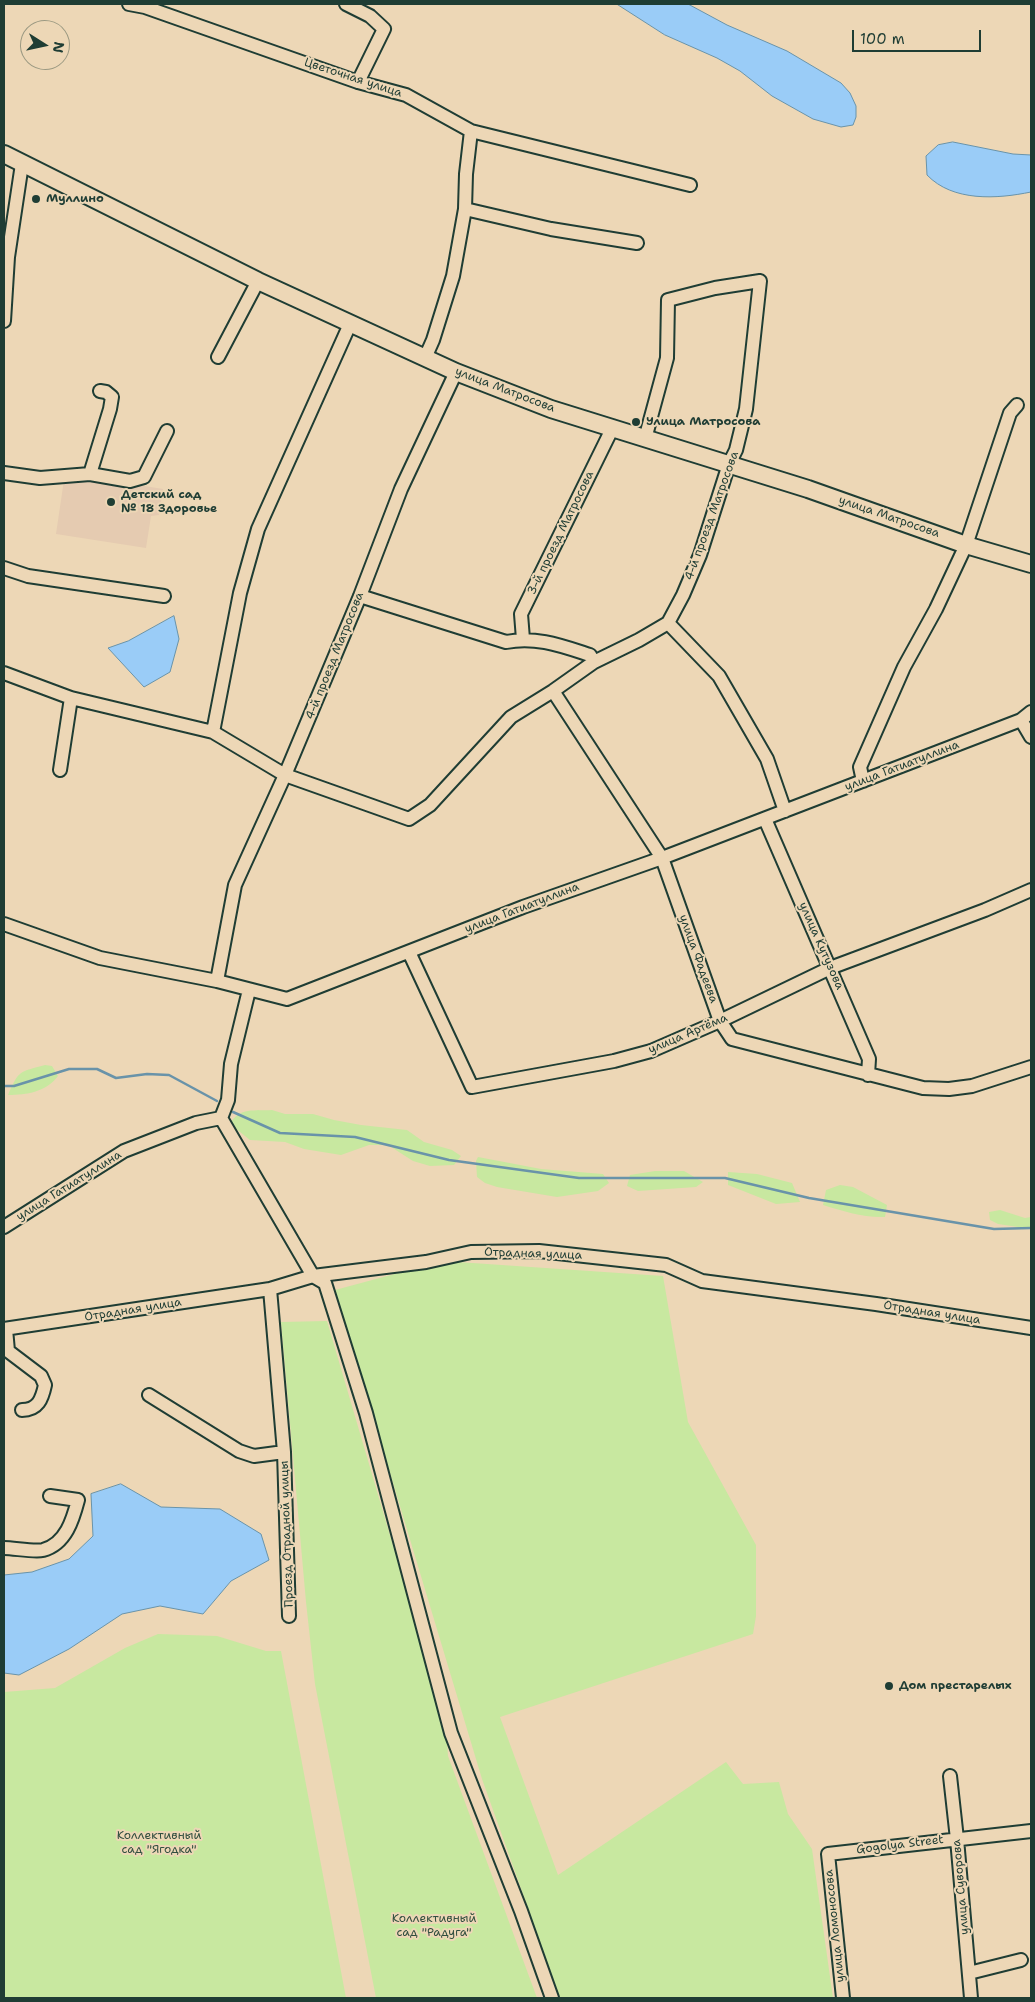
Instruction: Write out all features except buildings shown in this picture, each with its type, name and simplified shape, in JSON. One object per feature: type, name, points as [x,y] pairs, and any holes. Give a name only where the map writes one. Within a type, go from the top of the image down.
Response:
[{"type":"main road","name":"улица Матросова","points":[[4,154],[258,281],[456,372],[551,409],[645,440],[729,464],[886,515],[966,545],[1031,564]]},
{"type":"street","name":"Цветочная улица","points":[[129,4],[145,7],[358,82],[406,95],[471,131],[690,185]]},
{"type":"street","points":[[346,4],[370,16],[384,29],[358,82]]},
{"type":"street","points":[[425,358],[434,340],[453,276],[465,209],[466,174],[471,131]]},
{"type":"street","points":[[4,321],[8,257],[22,164]]},
{"type":"street","points":[[465,209],[551,229],[637,243]]},
{"type":"street","points":[[218,357],[258,281]]},
{"type":"street","name":"4-й проезд Матросова","points":[[645,440],[666,358],[668,300],[715,288],[760,281],[746,408],[736,450],[729,464],[700,555],[668,624]]},
{"type":"street","points":[[214,732],[240,593],[258,528],[350,324]]},
{"type":"street","name":"4-й проезд Матросова","points":[[217,981],[235,885],[285,776],[360,596],[401,489],[456,372]]},
{"type":"street","points":[[90,474],[112,397],[100,390]]},
{"type":"street","points":[[863,781],[860,768],[904,667],[936,609],[966,545],[1010,413],[1017,404]]},
{"type":"street","name":"3-й проезд Матросова","points":[[522,639],[521,614],[612,429]]},
{"type":"street","points":[[4,472],[40,478],[90,474],[130,481],[144,477],[167,431]]},
{"type":"street","points":[[4,568],[28,576],[164,596]]},
{"type":"street","points":[[360,596],[506,642],[522,639],[557,644],[590,655],[594,662]]},
{"type":"street","points":[[4,673],[71,698],[214,732],[285,776],[409,819],[430,805],[511,717],[553,692],[594,662],[668,624],[720,676],[767,760],[785,812]]},
{"type":"street","name":"улица Фадеева","points":[[553,692],[662,858],[720,1021],[732,1039],[922,1088],[949,1089],[972,1086],[1031,1068]]},
{"type":"street","points":[[60,770],[71,698]]},
{"type":"street","points":[[1026,716],[1031,736]]},
{"type":"street","name":"улица Гатиатуллина","points":[[4,924],[100,958],[217,981],[287,1000],[554,895],[662,858],[785,812],[1026,716]]},
{"type":"street","name":"улица Кутузова","points":[[765,819],[870,1059],[868,1075]]},
{"type":"street","name":"улица Артёма","points":[[409,952],[472,1087],[614,1061],[651,1051],[720,1021],[830,968],[985,910],[1031,890]]},
{"type":"street","points":[[249,990],[231,1064],[228,1100],[221,1118],[313,1276],[325,1283],[366,1413],[451,1733],[521,1911],[552,1998]]},
{"type":"street","name":"улица Гатиатуллина","points":[[4,1227],[124,1151],[196,1123],[221,1118]]},
{"type":"street","name":"Отрадная улица","points":[[5,1329],[270,1289],[313,1276],[426,1262],[471,1252],[539,1251],[666,1265],[702,1281],[876,1304],[1031,1328]]},
{"type":"street","name":"Проезд Отрадной улицы","points":[[270,1289],[284,1452],[289,1616]]},
{"type":"street","points":[[5,1329],[8,1351],[41,1376],[45,1385],[38,1404],[30,1410],[22,1410]]},
{"type":"street","name":"Проезд Отрадной улицы","points":[[150,1395],[239,1451],[254,1456],[284,1452]]},
{"type":"street","points":[[4,1548],[44,1550],[59,1540],[71,1526],[78,1500],[50,1496]]},
{"type":"street","name":"улица Суворова","points":[[950,1776],[971,1998]]},
{"type":"street","name":"Gogolya Street","points":[[828,1854],[1031,1831]]},
{"type":"street","name":"улица Ломоносова","points":[[828,1854],[843,1998]]},
{"type":"street","points":[[969,1973],[1021,1960]]},
{"type":"shaded area","name":"Детский сад № 18 Здоровье","points":[[65,473],[163,489],[159,515],[151,516],[146,548],[56,534]]},
{"type":"green space","points":[[45,1065],[52,1066],[58,1076],[48,1086],[36,1092],[8,1095],[21,1073]]},
{"type":"green space","points":[[272,1110],[285,1114],[313,1114],[361,1125],[407,1130],[424,1142],[452,1150],[461,1156],[454,1165],[430,1166],[413,1161],[388,1145],[369,1145],[341,1155],[304,1149],[285,1142],[250,1140],[230,1124],[243,1112]]},
{"type":"green space","points":[[478,1157],[541,1169],[603,1174],[609,1183],[598,1191],[557,1197],[497,1187],[485,1183],[477,1177],[476,1161]]},
{"type":"green space","points":[[655,1171],[684,1171],[703,1182],[696,1187],[638,1191],[627,1186],[630,1175]]},
{"type":"green space","points":[[728,1172],[757,1174],[792,1183],[800,1202],[776,1204],[728,1185]]},
{"type":"green space","points":[[840,1185],[853,1187],[887,1205],[885,1217],[861,1215],[823,1205],[826,1190]]},
{"type":"green space","points":[[1000,1210],[1025,1218],[1031,1217],[1031,1229],[998,1224],[990,1220],[989,1212]]},
{"type":"green space","points":[[443,1261],[663,1276],[688,1422],[756,1545],[756,1616],[753,1634],[500,1717],[558,1875],[726,1762],[743,1784],[779,1782],[788,1814],[812,1849],[833,1998],[560,1998],[482,1779],[335,1290]]},
{"type":"green space","name":"Коллективный сад \"Радуга\"","points":[[327,1321],[446,1726],[448,1756],[537,1998],[376,1998],[315,1684],[281,1322]]},
{"type":"green space","name":"Коллективный сад \"Ягодка\"","points":[[158,1634],[217,1636],[266,1651],[281,1651],[346,1998],[4,1998],[4,1692],[55,1688],[125,1648]]},
{"type":"water","points":[[617,4],[688,4],[727,25],[787,51],[841,83],[850,93],[856,106],[856,117],[853,125],[841,127],[813,119],[772,96],[740,71],[717,58],[665,35]]},
{"type":"water","points":[[953,142],[1013,154],[1031,155],[1031,192],[1004,196],[976,196],[949,190],[938,184],[927,175],[926,156],[938,145]]},
{"type":"water","points":[[174,616],[179,639],[170,672],[144,687],[108,648],[128,641]]},
{"type":"water","points":[[121,1484],[161,1507],[220,1509],[261,1534],[269,1560],[231,1581],[203,1614],[160,1606],[122,1614],[69,1649],[19,1675],[4,1673],[4,1575],[32,1572],[69,1559],[93,1536],[91,1494]]},
{"type":"waterway","points":[[4,1086],[14,1086],[69,1069],[97,1069],[116,1078],[147,1074],[169,1075],[217,1101]]},
{"type":"waterway","points":[[233,1112],[280,1133],[355,1137],[449,1160],[579,1178],[725,1178],[809,1198],[994,1229],[1031,1228]]},
{"type":"place","name":"Муллино","points":[[36,199]]},
{"type":"place","name":"Улица Матросова","points":[[636,422]]},
{"type":"place","name":"Детский сад № 18 Здоровье","points":[[111,502]]},
{"type":"place","name":"Дом престарелых","points":[[889,1686]]}]
